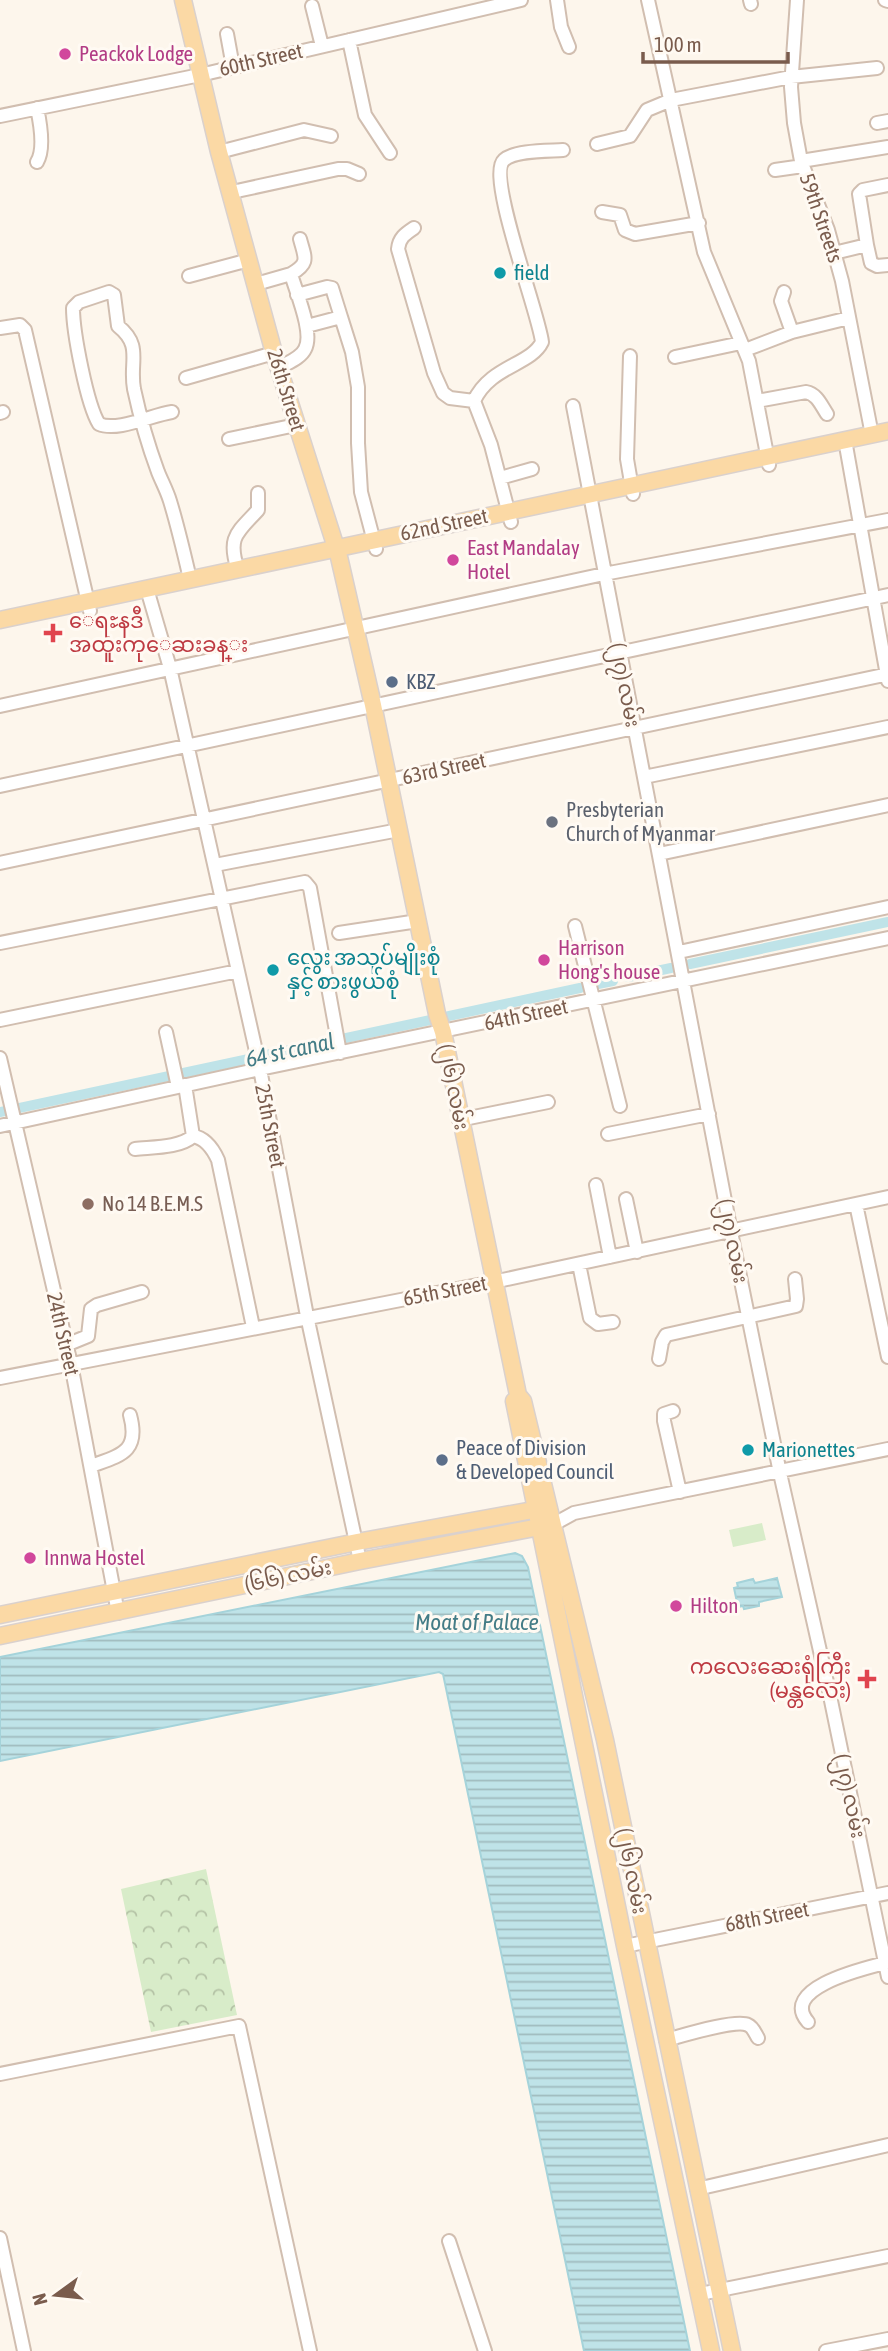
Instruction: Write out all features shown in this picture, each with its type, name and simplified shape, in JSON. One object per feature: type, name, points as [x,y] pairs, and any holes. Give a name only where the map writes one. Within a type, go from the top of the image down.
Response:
[{"type":"main road","name":"26th Street","points":[[183,0],[219,152],[276,360],[337,553],[389,780]]},
{"type":"main road","name":"62nd Street","points":[[0,630],[148,593],[845,445],[880,433]]},
{"type":"main road","name":"62nd Street","points":[[845,445],[888,442]]},
{"type":"main road","name":"62nd Street","points":[[148,593],[190,579],[337,553]]},
{"type":"main road","name":"62nd Street","points":[[0,620],[89,606]]},
{"type":"main road","name":"(၂၆) လမ်း","points":[[389,780],[518,1395],[513,1404],[606,1740],[732,2351]]},
{"type":"main road","name":"(၆၆) လမ်း","points":[[0,1615],[357,1542],[542,1508]]},
{"type":"main road","name":"(၂၆) လမ်း","points":[[547,1526],[625,1946],[711,2351]]},
{"type":"main road","name":"(၆၆) လမ်း","points":[[0,1636],[360,1561],[547,1526]]},
{"type":"street","name":"60th Street","points":[[0,116],[200,75],[521,0]]},
{"type":"street","points":[[557,0],[561,27],[569,47]]},
{"type":"street","points":[[648,0],[708,264],[752,371],[768,461]]},
{"type":"street","name":"59th Streets","points":[[797,0],[791,76],[794,123],[802,163],[828,230],[880,433]]},
{"type":"street","points":[[312,6],[322,46]]},
{"type":"street","points":[[227,34],[233,67]]},
{"type":"street","points":[[349,40],[365,115],[390,153]]},
{"type":"street","points":[[597,144],[630,136],[647,110],[671,100],[791,76],[877,68]]},
{"type":"street","points":[[37,108],[42,129],[39,137],[40,158],[37,162]]},
{"type":"street","points":[[219,152],[304,130],[331,136]]},
{"type":"street","points":[[775,170],[888,146]]},
{"type":"street","points":[[510,516],[474,401],[479,389],[489,379],[531,355],[542,342],[503,200],[500,166],[503,161],[516,155],[563,150]]},
{"type":"street","points":[[232,192],[338,169],[359,174]]},
{"type":"street","points":[[888,186],[863,190],[859,194],[871,263],[877,266],[888,265]]},
{"type":"street","points":[[603,212],[620,215],[625,230],[635,234],[699,223]]},
{"type":"street","points":[[414,228],[404,235],[398,249],[434,373],[443,393],[450,398],[474,401]]},
{"type":"street","points":[[256,284],[291,274],[303,267],[305,261],[300,239]]},
{"type":"street","points":[[834,253],[867,245]]},
{"type":"street","points":[[189,276],[249,260]]},
{"type":"street","points":[[186,378],[276,360],[304,351],[309,339],[307,326],[291,274]]},
{"type":"street","points":[[297,295],[332,288],[350,342],[358,387],[361,492],[375,545]]},
{"type":"street","points":[[172,412],[155,414],[141,420],[111,428],[99,424],[73,324],[73,308],[79,302],[109,292],[114,295],[118,326],[130,335],[132,342],[132,374],[141,420],[170,499],[190,579]]},
{"type":"street","points":[[784,292],[780,300],[792,332]]},
{"type":"street","points":[[307,326],[341,317]]},
{"type":"street","points":[[675,357],[743,347],[849,318]]},
{"type":"street","points":[[0,328],[20,325],[25,330],[89,606]]},
{"type":"street","points":[[631,356],[627,459],[632,491]]},
{"type":"street","points":[[757,401],[812,393],[827,414]]},
{"type":"street","name":"(၂၇) လမ်း","points":[[573,406],[748,1317],[888,1977]]},
{"type":"street","points":[[229,439],[296,425]]},
{"type":"street","points":[[845,445],[887,677]]},
{"type":"street","points":[[500,478],[532,469]]},
{"type":"street","points":[[238,570],[232,543],[258,510],[258,493]]},
{"type":"street","points":[[0,706],[604,574],[888,520]]},
{"type":"street","name":"25th Street","points":[[148,593],[170,668],[258,1061],[307,1317],[360,1561]]},
{"type":"street","points":[[0,786],[888,595]]},
{"type":"street","name":"63rd Street","points":[[0,863],[887,677]]},
{"type":"street","points":[[644,777],[888,727]]},
{"type":"street","points":[[659,854],[888,805]]},
{"type":"street","points":[[215,865],[399,830]]},
{"type":"street","points":[[0,943],[307,883],[338,1044]]},
{"type":"street","points":[[682,967],[888,908]]},
{"type":"street","points":[[339,933],[418,921]]},
{"type":"street","points":[[575,926],[620,1106]]},
{"type":"street","name":"64th Street","points":[[0,1126],[13,1115],[590,991],[682,967],[888,938]]},
{"type":"street","points":[[0,1020],[238,971]]},
{"type":"street","points":[[166,1032],[193,1136]]},
{"type":"street","name":"24th Street","points":[[0,1058],[71,1364],[118,1613]]},
{"type":"street","points":[[459,1119],[548,1102]]},
{"type":"street","points":[[608,1134],[709,1114]]},
{"type":"street","points":[[135,1149],[179,1143],[193,1136]]},
{"type":"street","points":[[193,1136],[202,1139],[213,1149],[218,1160],[253,1327]]},
{"type":"street","points":[[596,1185],[610,1257]]},
{"type":"street","name":"65th Street","points":[[0,1378],[493,1282],[888,1197]]},
{"type":"street","points":[[626,1199],[637,1252]]},
{"type":"street","points":[[856,1204],[888,1357]]},
{"type":"street","points":[[579,1264],[590,1318],[598,1324],[613,1322]]},
{"type":"street","points":[[659,1359],[666,1335],[796,1306],[795,1279]]},
{"type":"street","points":[[66,1345],[88,1336],[91,1309],[97,1304],[142,1292]]},
{"type":"street","points":[[673,1411],[664,1414],[664,1421],[680,1492]]},
{"type":"street","points":[[90,1466],[115,1457],[130,1446],[133,1439],[130,1415]]},
{"type":"street","name":"(၆၆) လမ်း","points":[[547,1526],[573,1513],[888,1449]]},
{"type":"street","name":"(၆၆) လမ်း","points":[[542,1508],[573,1513]]},
{"type":"street","name":"68th Street","points":[[625,1946],[888,1893]]},
{"type":"street","points":[[808,2022],[804,2018],[802,2008],[811,1992],[851,1972],[885,1964]]},
{"type":"street","points":[[666,2040],[702,2030],[743,2024],[753,2029],[758,2038]]},
{"type":"street","points":[[0,2074],[239,2026],[310,2351]]},
{"type":"street","points":[[697,2189],[888,2145]]},
{"type":"street","points":[[0,2238],[24,2351]]},
{"type":"street","points":[[449,2241],[485,2351]]},
{"type":"street","points":[[700,2294],[888,2256]]},
{"type":"street","points":[[827,2351],[888,2339]]},
{"type":"green space","points":[[762,1523],[766,1540],[733,1547],[729,1530]]},
{"type":"green space","points":[[206,1869],[237,2015],[151,2032],[121,1889]]},
{"type":"water","name":"Moat of Palace","points":[[515,1553],[522,1556],[528,1567],[690,2351],[584,2351],[443,1674],[439,1672],[0,1761],[0,1657]]},
{"type":"water","points":[[777,1578],[782,1597],[759,1602],[759,1606],[744,1609],[743,1606],[738,1607],[734,1588],[738,1587],[737,1583],[753,1579],[755,1583]]},
{"type":"waterway","points":[[690,964],[888,922]]},
{"type":"waterway","points":[[628,977],[671,968]]},
{"type":"waterway","points":[[598,984],[613,981]]},
{"type":"waterway","name":"64 st canal","points":[[0,1112],[580,988]]},
{"type":"place","name":"Peackok Lodge","points":[[65,54]]},
{"type":"place","name":"field","points":[[500,273]]},
{"type":"place","name":"East Mandalay Hotel","points":[[453,560]]},
{"type":"place","name":"ေရႊနဒီ အထူးကုေဆးခန္း","points":[[53,633]]},
{"type":"place","name":"KBZ","points":[[392,682]]},
{"type":"place","name":"Presbyterian Church of Myanmar","points":[[552,822]]},
{"type":"place","name":"Harrison Hong's house","points":[[544,960]]},
{"type":"place","name":"လွေး အသုပ်မျိုးစုံ နှင့် စားဖွယ်စုံ","points":[[273,970]]},
{"type":"place","name":"No 14 B.E.M.S","points":[[88,1204]]},
{"type":"place","name":"Marionettes","points":[[748,1450]]},
{"type":"place","name":"Peace of Division & Developed Council","points":[[442,1460]]},
{"type":"place","name":"Innwa Hostel","points":[[30,1558]]},
{"type":"place","name":"Hilton","points":[[676,1606]]},
{"type":"place","name":"ကလေးဆေးရုံကြီး (မန္တလေး)","points":[[867,1679]]}]
